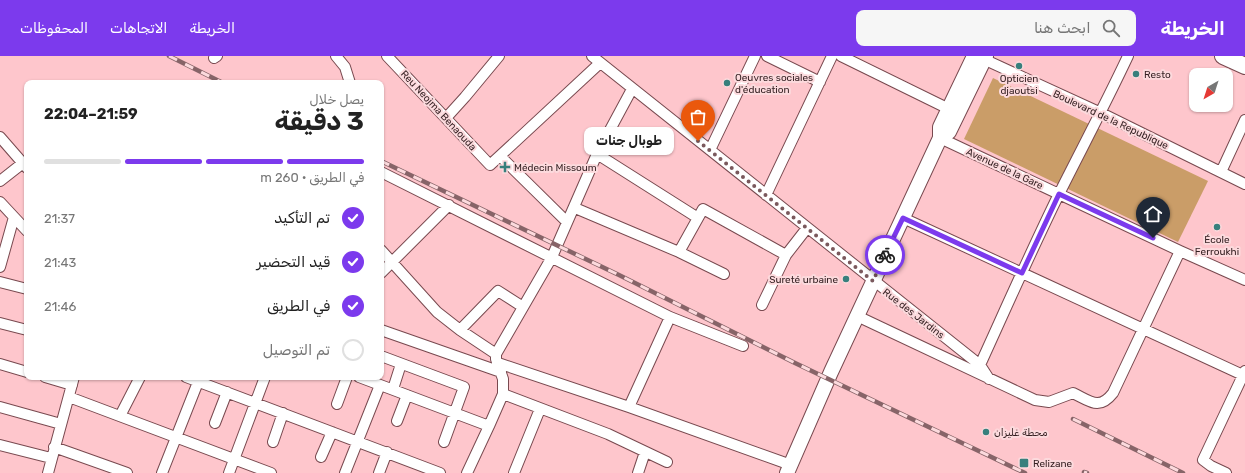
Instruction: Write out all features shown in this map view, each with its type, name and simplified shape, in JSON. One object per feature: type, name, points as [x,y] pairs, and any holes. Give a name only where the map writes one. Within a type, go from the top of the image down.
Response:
[{"type":"main road","points":[[1223,56],[1245,66]]},
{"type":"street","points":[[336,56],[345,67],[349,80]]},
{"type":"street","points":[[446,118],[498,56]]},
{"type":"street","points":[[710,150],[755,56]]},
{"type":"street","points":[[767,56],[820,82]]},
{"type":"street","points":[[766,195],[832,56]]},
{"type":"street","points":[[841,56],[949,109]]},
{"type":"street","points":[[980,365],[1059,194],[1101,113],[1128,56]]},
{"type":"street","name":"Reu Neojma Benaouda","points":[[390,57],[490,165],[500,156]]},
{"type":"street","points":[[384,331],[498,363],[629,407],[789,469],[857,316],[940,138],[940,127],[980,57]]},
{"type":"street","points":[[940,138],[949,132],[980,57]]},
{"type":"street","name":"Boulevard de la Republique","points":[[980,57],[1101,113],[1245,184]]},
{"type":"street","points":[[567,222],[500,156],[596,59]]},
{"type":"street","name":"Rue des Jardins","points":[[596,59],[980,365],[989,379]]},
{"type":"street","points":[[498,363],[523,307],[552,257],[598,154],[632,89]]},
{"type":"street","points":[[1221,172],[1245,120]]},
{"type":"street","points":[[0,137],[24,165]]},
{"type":"street","name":"Avenue de la Gare","points":[[940,138],[1245,280]]},
{"type":"street","points":[[598,154],[698,218]]},
{"type":"street","points":[[0,182],[24,167]]},
{"type":"street","points":[[384,173],[670,317],[744,346]]},
{"type":"street","points":[[0,202],[24,228]]},
{"type":"street","points":[[384,270],[449,205]]},
{"type":"street","points":[[575,208],[679,252],[724,274]]},
{"type":"street","points":[[679,252],[703,209],[786,255]]},
{"type":"street","points":[[0,267],[3,243],[14,217]]},
{"type":"street","points":[[903,218],[1142,329],[1244,374],[1203,460],[1211,466],[1226,473]]},
{"type":"street","points":[[762,305],[786,255],[807,228]]},
{"type":"street","points":[[857,316],[1035,400],[1049,402],[1073,393],[1098,404],[1104,403],[1113,393],[1180,251]]},
{"type":"street","points":[[384,253],[438,312],[498,363],[503,379],[503,394],[468,473]]},
{"type":"street","points":[[0,282],[24,288]]},
{"type":"street","points":[[460,330],[498,291],[523,307]]},
{"type":"street","points":[[629,407],[670,317]]},
{"type":"street","points":[[0,323],[24,329]]},
{"type":"street","points":[[384,357],[464,387],[444,442]]},
{"type":"street","points":[[0,364],[24,371]]},
{"type":"street","points":[[393,389],[401,364]]},
{"type":"street","points":[[120,416],[138,380]]},
{"type":"street","points":[[162,473],[199,380]]},
{"type":"street","points":[[201,380],[227,392],[387,452],[433,472]]},
{"type":"street","points":[[229,473],[264,380]]},
{"type":"street","points":[[337,404],[346,380]]},
{"type":"street","points":[[368,380],[489,426]]},
{"type":"street","points":[[48,473],[73,381]]},
{"type":"street","points":[[345,473],[380,385]]},
{"type":"street","points":[[215,423],[227,392]]},
{"type":"street","points":[[503,394],[608,434],[667,462]]},
{"type":"street","points":[[397,421],[407,395]]},
{"type":"street","points":[[69,397],[271,473]]},
{"type":"street","points":[[0,407],[61,424]]},
{"type":"street","points":[[514,473],[540,409]]},
{"type":"street","points":[[273,442],[283,413]]},
{"type":"street","points":[[321,457],[332,432]]},
{"type":"street","points":[[0,445],[52,458]]},
{"type":"street","points":[[54,447],[127,473]]},
{"type":"street","points":[[379,473],[387,452]]},
{"type":"street","points":[[638,473],[645,452]]},
{"type":"shaded area","points":[[993,78],[1208,181],[1178,242],[964,139]]},
{"type":"railway","points":[[169,56],[217,80]]},
{"type":"railway","points":[[384,162],[619,275],[795,363],[1025,473]]},
{"type":"railway","points":[[1073,419],[1183,473]]},
{"type":"way so far","points":[[698,141],[873,281],[885,255]]},
{"type":"place","name":"Opticien djaoutsi","points":[[1019,66]]},
{"type":"place","name":"Resto","points":[[1136,74]]},
{"type":"place","name":"Oeuvres sociales d'éducation","points":[[727,83]]},
{"type":"place","name":"طوبال جنات","points":[[698,141]]},
{"type":"place","name":"Médecin Missoum","points":[[505,167]]},
{"type":"place","name":"École Ferroukhi","points":[[1217,227]]},
{"type":"place","name":"Sureté urbaine","points":[[846,279]]},
{"type":"place","name":"محطة غليزان","points":[[986,432]]},
{"type":"place","name":"Relizane","points":[[1024,463]]},
{"type":"route","points":[[885,255],[903,218],[1022,273],[1059,194],[1153,238]]}]
